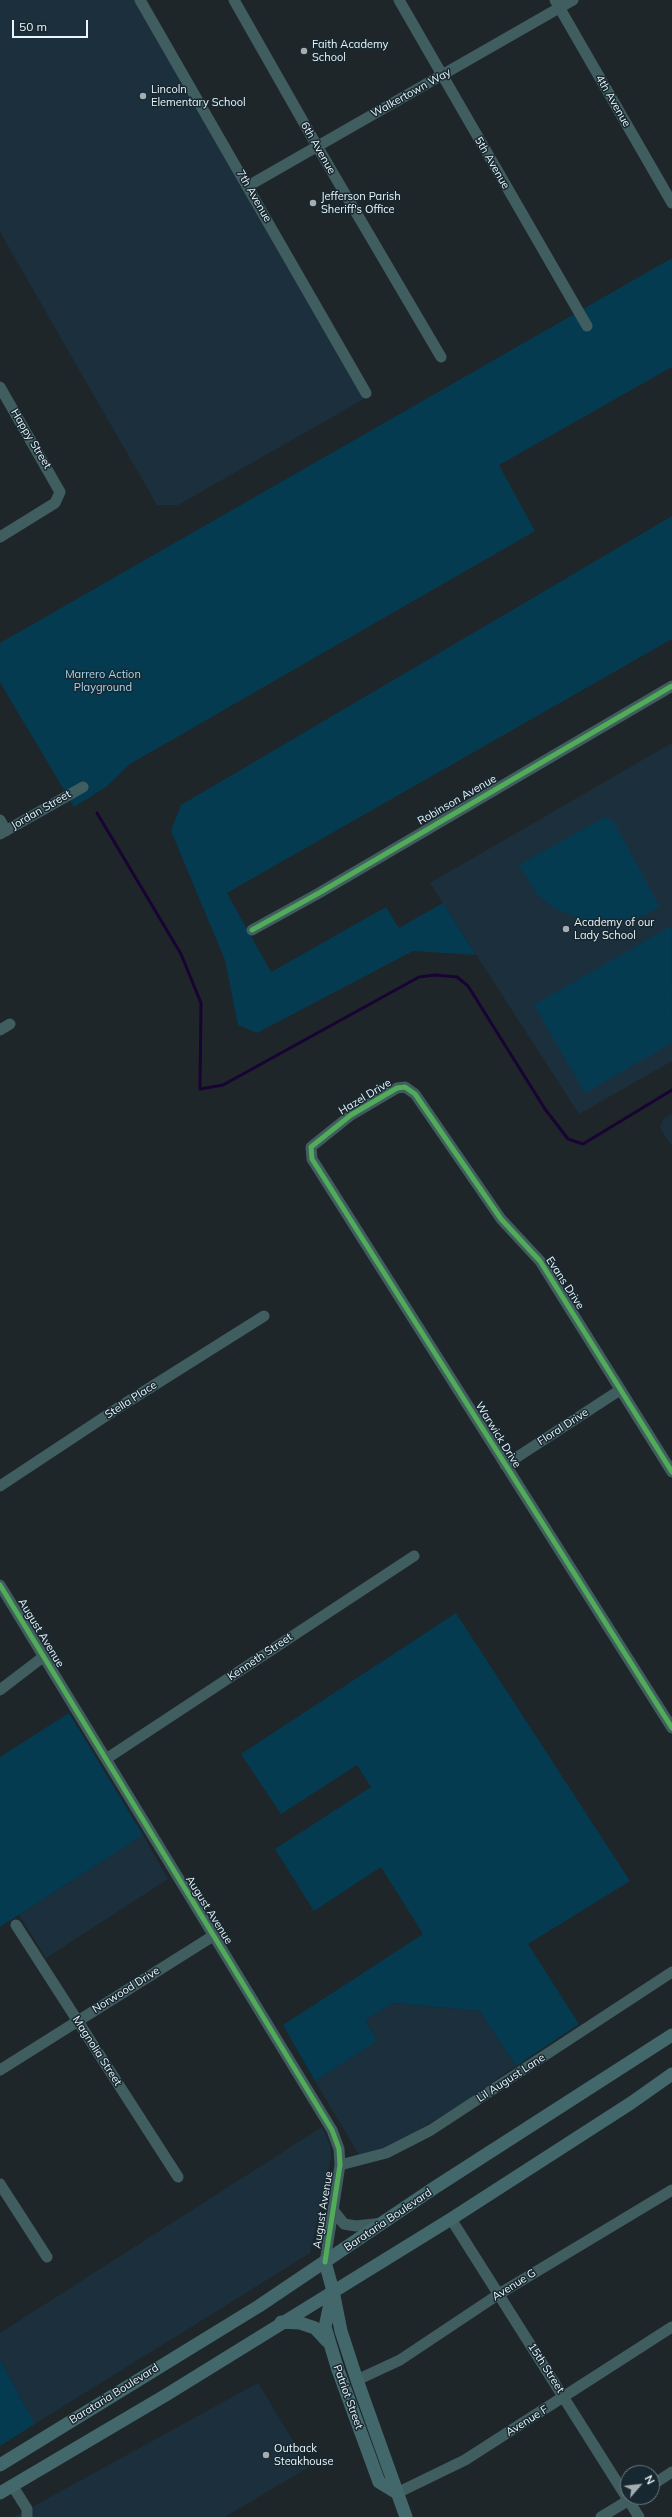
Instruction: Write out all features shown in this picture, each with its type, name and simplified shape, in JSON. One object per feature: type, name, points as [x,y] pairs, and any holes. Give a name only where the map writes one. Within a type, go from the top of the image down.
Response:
[{"type":"main road","name":"Barataria Boulevard","points":[[0,2465],[259,2306],[383,2223],[672,2035]]},
{"type":"main road","points":[[0,2493],[166,2394],[451,2219],[631,2103],[672,2074]]},
{"type":"main road","name":"Patriot Street","points":[[325,2262],[333,2291],[341,2331],[406,2517]]},
{"type":"main road","name":"Patriot Street","points":[[333,2291],[325,2327],[330,2344],[379,2482],[397,2493]]},
{"type":"main road","points":[[282,2322],[300,2323],[315,2328],[330,2344]]},
{"type":"street","name":"7th Avenue","points":[[140,0],[366,393]]},
{"type":"street","name":"6th Avenue","points":[[234,0],[317,146],[441,357]]},
{"type":"street","name":"5th Avenue","points":[[399,0],[441,76],[587,326]]},
{"type":"street","name":"Walkertown Way","points":[[248,186],[441,76],[557,4],[573,0]]},
{"type":"street","name":"4th Avenue","points":[[557,4],[672,203]]},
{"type":"street","name":"Happy Street","points":[[0,387],[60,492],[55,503],[0,537]]},
{"type":"street","name":"Robinson Avenue","points":[[252,930],[326,889],[672,686]]},
{"type":"street","name":"Jordan Street","points":[[3,833],[83,787]]},
{"type":"street","points":[[0,820],[3,833]]},
{"type":"street","points":[[0,1030],[10,1024]]},
{"type":"street","name":"Hazel Drive","points":[[310,1151],[311,1146],[351,1115],[397,1088],[405,1087],[415,1094]]},
{"type":"street","name":"Evans Drive","points":[[415,1094],[500,1219],[540,1260],[672,1472]]},
{"type":"street","name":"Warwick Drive","points":[[310,1151],[312,1159],[672,1728]]},
{"type":"street","name":"Stella Place","points":[[0,1486],[121,1406],[264,1316]]},
{"type":"street","name":"Floral Drive","points":[[505,1465],[620,1390]]},
{"type":"street","name":"Kenneth Street","points":[[106,1759],[414,1556]]},
{"type":"street","name":"August Avenue","points":[[1,1588],[332,2130],[340,2148],[340,2166],[325,2262]]},
{"type":"street","points":[[0,1690],[43,1657]]},
{"type":"street","name":"Magnolia Street","points":[[16,1924],[178,2177]]},
{"type":"street","name":"Norwood Drive","points":[[0,2070],[213,1936]]},
{"type":"street","name":"Lil August Lane","points":[[340,2166],[386,2153],[431,2130],[672,1972]]},
{"type":"street","points":[[0,2184],[47,2257]]},
{"type":"street","name":"Avenue G","points":[[357,2380],[400,2360],[499,2294],[672,2190]]},
{"type":"street","points":[[333,2210],[344,2224],[356,2226],[383,2223]]},
{"type":"street","name":"15th Street","points":[[451,2219],[620,2482]]},
{"type":"street","name":"Avenue F","points":[[397,2493],[465,2460],[672,2327]]},
{"type":"street","points":[[660,2480],[672,2472]]},
{"type":"street","points":[[12,2485],[27,2509],[27,2517]]},
{"type":"street","points":[[601,2517],[621,2505]]},
{"type":"street","name":"15th Street","points":[[634,2505],[639,2517]]},
{"type":"shaded area","points":[[0,0],[136,0],[364,399],[178,505],[157,505],[0,232]]},
{"type":"shaded area","name":"Academy of our Lady School","points":[[672,743],[672,1061],[579,1114],[430,883]]},
{"type":"shaded area","points":[[672,1114],[672,1146],[660,1128],[663,1119]]},
{"type":"shaded area","points":[[143,1835],[168,1879],[46,1958],[19,1915]]},
{"type":"shaded area","points":[[393,2003],[480,2011],[516,2066],[451,2111],[391,2146],[360,2156],[315,2081],[377,2041],[365,2020]]},
{"type":"shaded area","points":[[322,2127],[330,2145],[331,2158],[310,2253],[35,2424],[0,2360],[0,2333]]},
{"type":"shaded area","points":[[258,2383],[309,2467],[225,2517],[14,2517]]},
{"type":"green space","name":"Marrero Action Playground","points":[[672,258],[672,367],[499,465],[535,531],[130,764],[106,787],[74,807],[0,682],[0,643]]},
{"type":"green space","points":[[672,516],[672,639],[227,893],[271,972],[386,907],[399,928],[443,903],[476,955],[413,951],[257,1033],[238,1025],[225,960],[171,831],[181,805]]},
{"type":"green space","points":[[605,817],[614,822],[660,907],[638,918],[610,923],[591,923],[554,908],[538,895],[519,865]]},
{"type":"green space","points":[[671,926],[672,1043],[585,1093],[534,1005]]},
{"type":"green space","points":[[456,1613],[630,1881],[528,1944],[579,2024],[516,2066],[480,2011],[393,2003],[365,2020],[377,2041],[315,2081],[283,2025],[423,1934],[381,1867],[314,1911],[275,1849],[371,1787],[357,1765],[281,1814],[241,1754]]},
{"type":"green space","points":[[69,1713],[143,1835],[0,1927],[0,1757]]},
{"type":"green space","points":[[0,2360],[35,2424],[0,2446]]},
{"type":"waterway","points":[[97,813],[181,954],[201,1003],[200,1089],[223,1085],[419,977],[435,975],[457,977],[468,986],[545,1109],[568,1139],[583,1144],[672,1090]]},
{"type":"cycle path","points":[[252,930],[319,893],[672,686]]},
{"type":"cycle path","points":[[672,1472],[540,1261],[501,1219],[415,1094],[405,1087],[397,1088],[351,1115],[311,1147],[312,1159],[672,1728]]},
{"type":"cycle path","points":[[0,1585],[332,2130],[339,2149],[340,2165],[325,2262]]},
{"type":"place","name":"Faith Academy School","points":[[304,51]]},
{"type":"place","name":"Lincoln Elementary School","points":[[143,96]]},
{"type":"place","name":"Jefferson Parish Sheriff's Office","points":[[313,203]]},
{"type":"place","name":"Academy of our Lady School","points":[[566,929]]},
{"type":"place","name":"Outback Steakhouse","points":[[266,2455]]}]
